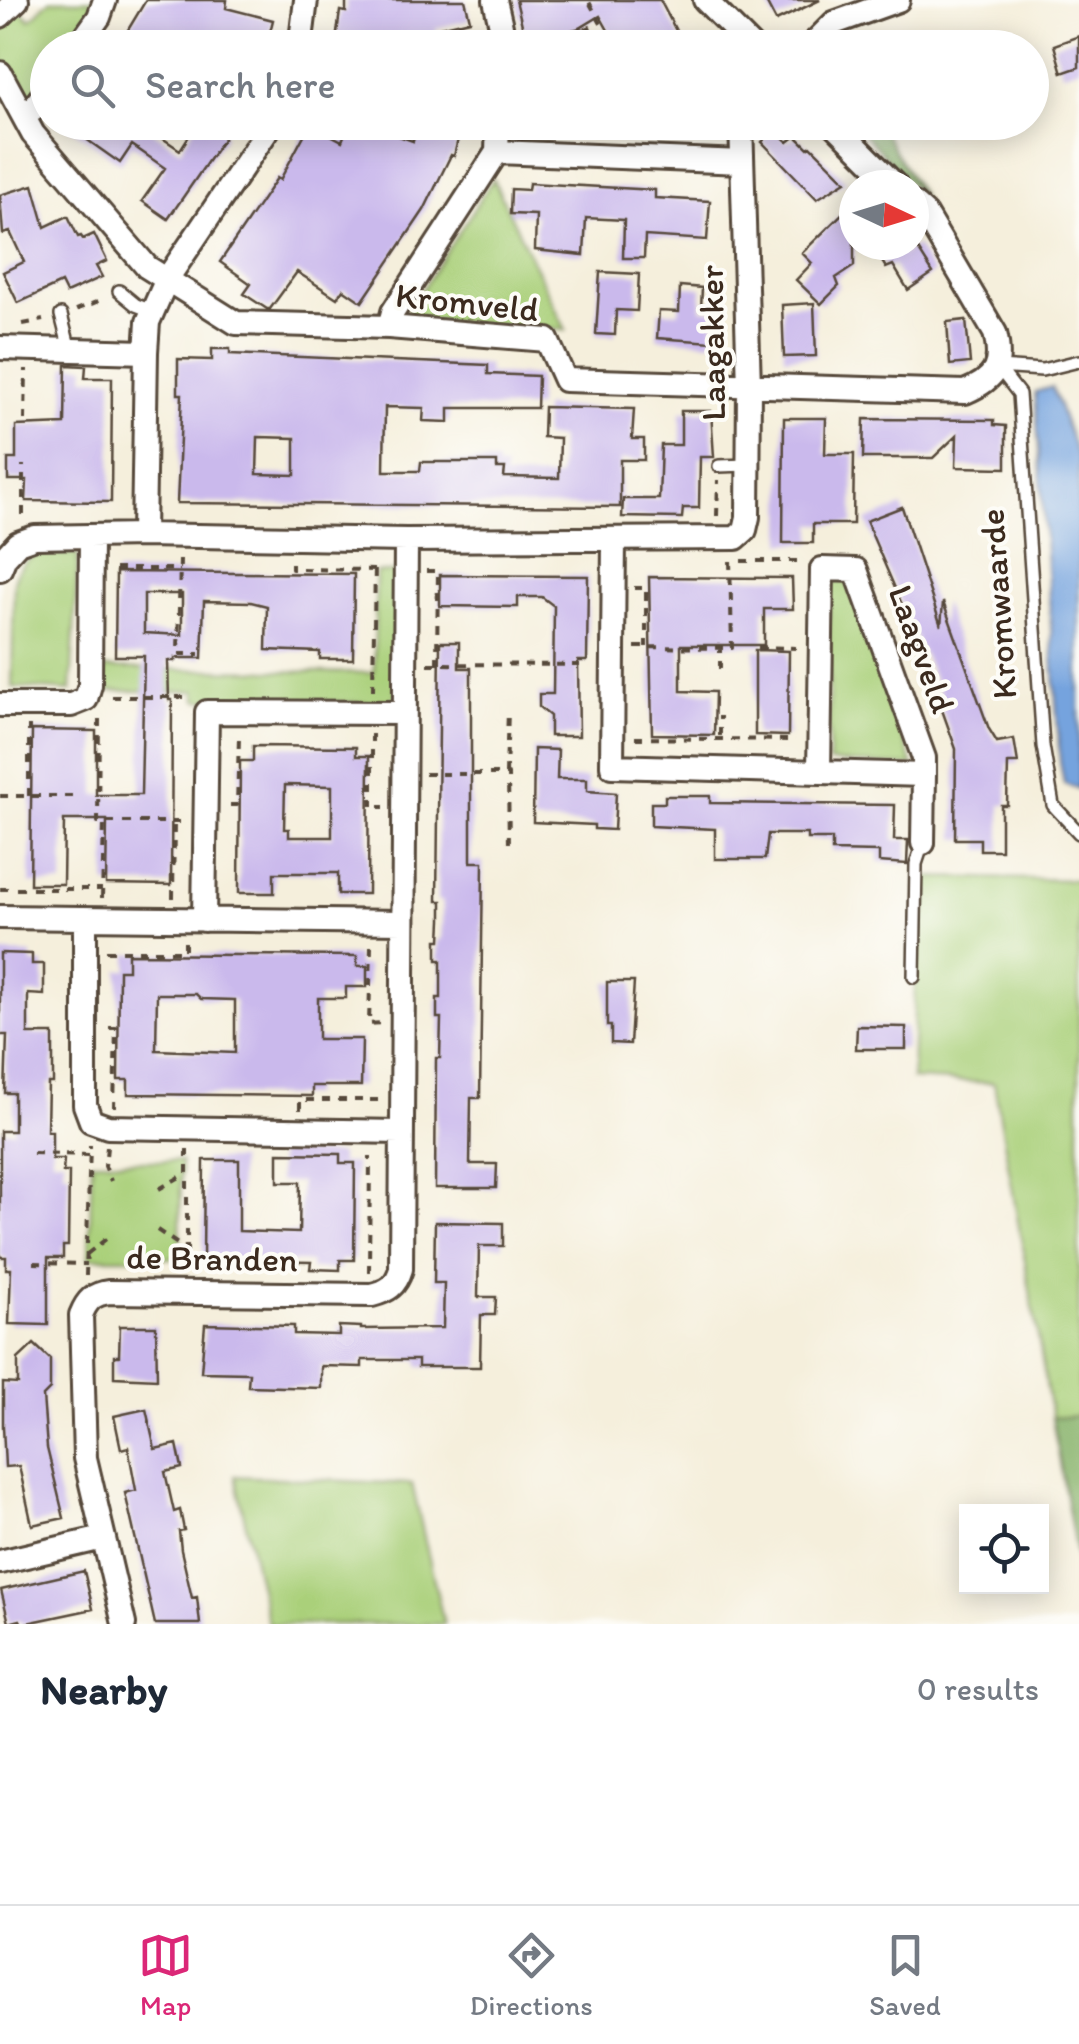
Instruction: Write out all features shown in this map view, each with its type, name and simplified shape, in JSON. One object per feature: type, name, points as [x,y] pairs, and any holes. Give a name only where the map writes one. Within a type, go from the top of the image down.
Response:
[{"type":"street","points":[[0,16],[17,0]]},
{"type":"street","points":[[90,30],[105,0]]},
{"type":"street","points":[[302,30],[306,0]]},
{"type":"street","points":[[495,0],[501,30]]},
{"type":"street","points":[[705,0],[735,30]]},
{"type":"street","points":[[827,30],[834,23],[898,0]]},
{"type":"street","name":"Kromveld","points":[[0,73],[30,127]]},
{"type":"street","points":[[26,118],[30,113]]},
{"type":"street","name":"Kromveld","points":[[38,140],[148,267],[236,323],[389,327],[547,340],[565,380],[749,387]]},
{"type":"street","points":[[143,535],[146,352],[152,312],[167,279],[260,140]]},
{"type":"street","points":[[389,327],[393,312],[497,152],[497,140]]},
{"type":"street","name":"Laagakker","points":[[726,547],[745,530],[748,517],[749,387],[741,140]]},
{"type":"street","points":[[850,140],[881,170]]},
{"type":"street","points":[[497,152],[742,162]]},
{"type":"street","name":"Kromwaarde","points":[[929,222],[995,333],[998,367]]},
{"type":"street","points":[[0,348],[146,352]]},
{"type":"street","points":[[749,387],[965,392],[983,384],[998,367]]},
{"type":"street","points":[[0,705],[71,704],[94,696],[91,536]]},
{"type":"street","points":[[0,569],[12,542],[91,536],[614,539],[726,547]]},
{"type":"street","points":[[614,539],[612,766],[924,776]]},
{"type":"street","points":[[369,1295],[386,1292],[398,1281],[402,1269],[406,540]]},
{"type":"street","points":[[819,771],[822,570]]},
{"type":"street","name":"Laagveld","points":[[822,570],[856,570],[924,758],[923,842]]},
{"type":"street","points":[[188,920],[206,814],[207,712],[404,712]]},
{"type":"street","points":[[0,918],[403,922]]},
{"type":"street","points":[[93,919],[85,951],[84,1104],[105,1125],[400,1132]]},
{"type":"street","name":"de Branden","points":[[124,1624],[84,1458],[81,1315],[86,1302],[96,1294],[369,1295]]},
{"type":"street","points":[[0,1562],[104,1538]]},
{"type":"lane","points":[[119,292],[152,312]]},
{"type":"lane","points":[[61,315],[70,350]]},
{"type":"lane","points":[[998,367],[1042,370],[1079,360]]},
{"type":"lane","name":"Kromwaarde","points":[[998,367],[1019,394],[1043,746],[1052,805],[1079,833]]},
{"type":"lane","points":[[719,466],[748,466]]},
{"type":"lane","points":[[914,976],[916,864],[923,842]]},
{"type":"path","points":[[584,30],[600,22],[588,0]]},
{"type":"path","points":[[26,349],[26,420]]},
{"type":"path","points":[[12,542],[23,465]]},
{"type":"path","name":"Laagakker","points":[[719,466],[726,547]]},
{"type":"path","points":[[180,536],[178,654],[198,654]]},
{"type":"path","points":[[293,538],[292,569],[438,571]]},
{"type":"path","points":[[437,664],[438,540]]},
{"type":"path","points":[[405,664],[613,656],[646,648],[732,648],[726,547],[814,561],[822,570]]},
{"type":"path","points":[[91,570],[180,569]]},
{"type":"path","points":[[614,588],[646,588],[646,648]]},
{"type":"path","points":[[720,648],[720,669]]},
{"type":"path","points":[[758,648],[821,649]]},
{"type":"path","points":[[207,712],[193,703],[193,697],[94,696],[98,822],[174,822],[237,805],[240,712]]},
{"type":"path","points":[[28,705],[28,796]]},
{"type":"path","points":[[508,710],[510,847]]},
{"type":"path","points":[[720,716],[720,739]]},
{"type":"path","points":[[612,738],[820,740]]},
{"type":"path","points":[[404,774],[506,774]]},
{"type":"path","points":[[0,796],[72,796]]},
{"type":"path","points":[[93,919],[102,889],[104,822]]},
{"type":"path","points":[[85,951],[185,951],[188,920],[174,822]]},
{"type":"path","points":[[0,889],[102,889]]},
{"type":"path","points":[[372,921],[369,1024],[402,1023]]},
{"type":"path","points":[[84,1027],[116,1028],[105,1125],[105,1166],[111,1181]]},
{"type":"path","points":[[300,1130],[300,1100],[400,1100]]},
{"type":"path","points":[[96,1294],[86,1276],[89,1155],[105,1125]]},
{"type":"path","points":[[186,1293],[187,1129]]},
{"type":"path","points":[[369,1295],[370,1132]]},
{"type":"path","points":[[33,1153],[89,1155]]},
{"type":"path","points":[[159,1189],[187,1172]]},
{"type":"path","points":[[157,1230],[182,1248],[187,1247]]},
{"type":"path","points":[[87,1254],[111,1236]]},
{"type":"path","points":[[34,1263],[87,1264]]},
{"type":"green space","points":[[50,0],[98,0],[80,30],[30,30],[28,99],[7,76],[1,54],[0,21],[16,6],[30,20]]},
{"type":"green space","points":[[870,140],[888,140],[906,170],[897,170]]},
{"type":"green space","points":[[493,179],[566,330],[403,319]]},
{"type":"green space","points":[[39,554],[78,554],[71,691],[12,687],[14,581],[23,564]]},
{"type":"green space","points":[[376,572],[397,572],[395,703],[197,700],[196,691],[103,691],[104,668],[374,673]]},
{"type":"green space","points":[[848,582],[913,766],[829,762],[829,584]]},
{"type":"green space","points":[[918,877],[1079,880],[1079,1416],[1052,1418],[994,1083],[912,1079]]},
{"type":"green space","points":[[92,1161],[181,1161],[180,1258],[89,1258]]},
{"type":"green space","points":[[1079,1416],[1079,1571],[1052,1418]]},
{"type":"green space","points":[[235,1476],[412,1484],[444,1624],[268,1624]]},
{"type":"water","points":[[1052,387],[1079,460],[1079,789],[1064,784],[1060,762],[1035,392]]},
{"type":"building","points":[[146,0],[227,0],[226,8],[273,20],[270,30],[128,30]]},
{"type":"building","points":[[346,0],[465,0],[470,20],[436,30],[337,30],[340,11],[346,12]]},
{"type":"building","points":[[516,0],[660,0],[676,30],[608,30],[600,16],[572,30],[523,30]]},
{"type":"building","points":[[765,0],[820,0],[776,21]]},
{"type":"building","points":[[1079,36],[1079,67],[1062,73],[1054,45]]},
{"type":"building","points":[[87,140],[165,140],[180,150],[186,140],[223,140],[168,219],[142,201],[165,168],[132,145],[120,163]]},
{"type":"building","points":[[301,140],[458,140],[454,156],[451,155],[424,210],[362,302],[343,289],[337,298],[297,272],[267,309],[244,294],[251,284],[220,262],[277,178],[280,180]]},
{"type":"building","points":[[764,140],[800,140],[839,174],[839,185],[817,199]]},
{"type":"building","points":[[529,183],[655,190],[655,198],[710,201],[707,240],[645,236],[644,258],[623,258],[624,220],[586,218],[584,255],[535,250],[536,215],[510,214],[511,189],[528,190]]},
{"type":"building","points":[[33,185],[45,227],[68,216],[78,237],[94,234],[107,261],[96,266],[102,277],[66,293],[61,283],[18,303],[3,272],[24,262],[10,232],[3,234],[0,195]]},
{"type":"building","points":[[839,217],[839,260],[854,260],[854,266],[836,278],[839,286],[821,304],[796,280],[812,263],[802,253]]},
{"type":"building","points":[[881,260],[925,260],[933,273],[908,290],[893,265],[886,268]]},
{"type":"building","points":[[600,272],[639,274],[637,311],[616,310],[615,335],[596,334]]},
{"type":"building","points":[[680,286],[702,288],[701,309],[714,310],[712,342],[657,338],[659,311],[679,312]]},
{"type":"building","points":[[814,303],[816,356],[784,357],[782,305]]},
{"type":"building","points":[[966,320],[970,363],[950,365],[947,322]]},
{"type":"building","points":[[212,349],[230,349],[230,354],[488,365],[488,374],[538,376],[537,408],[449,408],[449,422],[423,421],[424,408],[385,407],[384,471],[420,471],[421,462],[497,462],[497,468],[505,468],[504,477],[559,478],[560,438],[543,437],[544,407],[634,409],[632,439],[644,439],[644,460],[620,460],[620,507],[177,503],[182,394],[178,394],[178,359],[212,360]],"holes":[[[258,437],[295,438],[295,475],[257,474]]]},
{"type":"building","points":[[66,365],[86,366],[85,378],[112,378],[111,502],[26,501],[27,480],[8,480],[8,459],[16,459],[16,426],[65,424]]},
{"type":"building","points":[[681,411],[711,411],[714,457],[700,457],[699,508],[683,508],[682,518],[622,517],[623,499],[659,499],[661,445],[681,445]]},
{"type":"building","points":[[784,418],[826,418],[825,454],[854,454],[853,524],[813,524],[813,543],[783,543]]},
{"type":"building","points":[[864,419],[994,420],[994,425],[1006,426],[1006,468],[956,467],[957,435],[933,458],[863,458]]},
{"type":"building","points":[[902,507],[941,626],[943,602],[989,729],[997,742],[1014,739],[1018,763],[1008,763],[1007,805],[1001,805],[1001,850],[980,850],[980,839],[955,839],[956,749],[937,696],[941,695],[866,521]]},
{"type":"building","points":[[116,572],[354,574],[353,659],[320,659],[320,652],[266,650],[267,606],[204,601],[202,658],[168,661],[172,700],[171,885],[106,884],[107,820],[64,820],[63,884],[30,884],[32,730],[96,731],[96,795],[141,795],[144,656],[115,656]],"holes":[[[144,594],[182,594],[182,635],[144,633]]]},
{"type":"building","points":[[440,575],[588,576],[587,661],[578,661],[579,736],[550,736],[550,716],[539,707],[539,694],[553,694],[554,606],[542,597],[518,597],[518,607],[440,606]]},
{"type":"building","points":[[649,577],[792,578],[793,609],[764,609],[764,645],[681,645],[681,691],[715,692],[714,735],[652,734]]},
{"type":"building","points":[[440,642],[459,642],[459,668],[471,668],[471,862],[483,862],[480,1098],[471,1098],[470,1164],[497,1164],[496,1188],[435,1188],[436,1058],[440,1058],[441,1018],[437,1018],[441,960],[437,960],[437,940],[441,940],[442,920],[442,901],[437,901]]},
{"type":"building","points":[[755,650],[789,651],[788,736],[755,735]]},
{"type":"building","points":[[253,746],[356,747],[356,756],[369,756],[368,894],[338,894],[338,873],[274,873],[274,893],[239,893],[240,761],[253,761]],"holes":[[[285,785],[332,786],[332,837],[289,837],[289,829],[284,829]]]},
{"type":"building","points":[[534,749],[558,750],[557,779],[587,779],[587,791],[616,793],[614,830],[594,829],[594,825],[533,822]]},
{"type":"building","points":[[665,796],[710,796],[710,803],[895,805],[894,840],[908,840],[907,864],[879,862],[879,852],[832,851],[832,839],[807,839],[807,834],[768,834],[765,859],[715,859],[715,829],[651,826],[651,803],[665,803]]},
{"type":"building","points":[[0,953],[32,954],[32,964],[44,964],[44,995],[28,994],[28,1034],[53,1034],[53,1083],[48,1083],[47,1131],[52,1131],[52,1159],[64,1159],[63,1172],[69,1172],[68,1246],[63,1246],[63,1258],[48,1258],[48,1325],[9,1324],[11,1269],[6,1269],[6,1257],[0,1257],[0,1131],[14,1131],[14,1093],[5,1093],[7,1035],[0,1035]]},
{"type":"building","points":[[128,954],[357,956],[357,966],[367,966],[367,987],[346,987],[346,998],[318,998],[318,1039],[362,1039],[361,1086],[312,1086],[312,1096],[128,1094],[128,1080],[118,1080],[119,970],[128,970]],"holes":[[[157,994],[196,994],[201,999],[235,1000],[235,1053],[156,1050]]]},
{"type":"building","points":[[607,982],[634,982],[630,1044],[611,1043]]},
{"type":"building","points":[[857,1026],[906,1027],[906,1049],[856,1049]]},
{"type":"building","points":[[278,1153],[340,1154],[340,1163],[355,1163],[354,1260],[340,1260],[340,1270],[310,1269],[311,1262],[203,1260],[204,1160],[239,1160],[239,1231],[299,1233],[300,1182],[278,1182]]},
{"type":"building","points":[[435,1222],[503,1223],[503,1246],[479,1246],[478,1297],[496,1297],[495,1315],[481,1315],[480,1367],[418,1367],[418,1360],[362,1360],[362,1367],[321,1366],[321,1388],[248,1386],[249,1373],[201,1372],[205,1324],[294,1326],[294,1334],[339,1335],[339,1326],[443,1328],[444,1283],[434,1283]]},
{"type":"building","points":[[120,1326],[156,1326],[157,1379],[114,1377]]},
{"type":"building","points":[[34,1344],[50,1359],[50,1389],[43,1396],[47,1448],[64,1518],[32,1525],[19,1466],[5,1467],[3,1383],[18,1384],[18,1359]]},
{"type":"building","points":[[146,1409],[155,1449],[177,1444],[182,1468],[165,1472],[174,1512],[180,1510],[184,1530],[179,1531],[181,1550],[192,1598],[197,1597],[200,1624],[155,1624],[125,1493],[136,1490],[128,1447],[121,1449],[114,1416]]},
{"type":"building","points":[[84,1571],[93,1609],[22,1624],[20,1620],[9,1623],[1,1590]]}]
